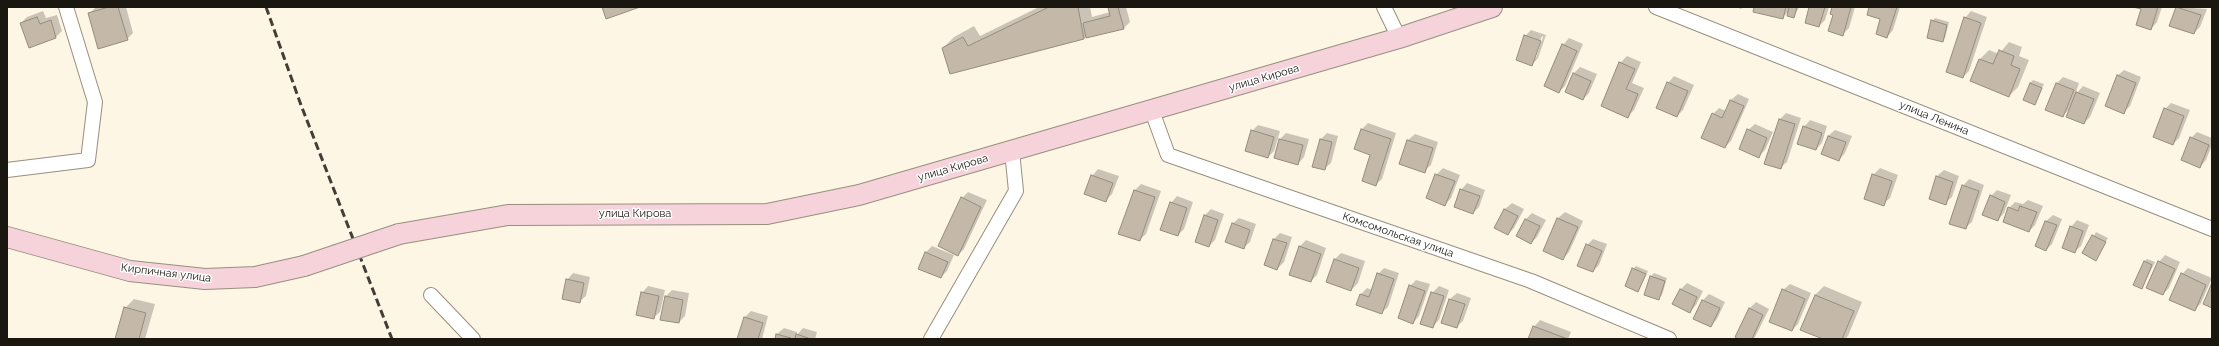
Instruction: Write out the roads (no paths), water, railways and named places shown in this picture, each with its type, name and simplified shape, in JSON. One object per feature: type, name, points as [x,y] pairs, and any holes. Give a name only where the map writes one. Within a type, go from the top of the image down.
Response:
[{"type":"main road","name":"улица Кирова","points":[[304,266],[399,234],[508,215],[767,214],[859,195],[969,165],[1012,151],[1399,38],[1492,7]]},
{"type":"main road","name":"Кирпичная улица","points":[[7,237],[130,271],[205,279],[255,277],[304,266]]},
{"type":"street","points":[[7,170],[88,160],[95,102],[66,7]]},
{"type":"street","points":[[1384,7],[1399,38]]},
{"type":"street","name":"улица Ленина","points":[[1656,7],[2212,229]]},
{"type":"street","name":"Комсомольская улица","points":[[1152,111],[1168,155],[1531,281],[1669,339]]},
{"type":"street","points":[[931,339],[1016,190],[1012,151]]},
{"type":"street","points":[[431,295],[473,339]]},
{"type":"railway","points":[[266,7],[301,105],[392,339]]}]
